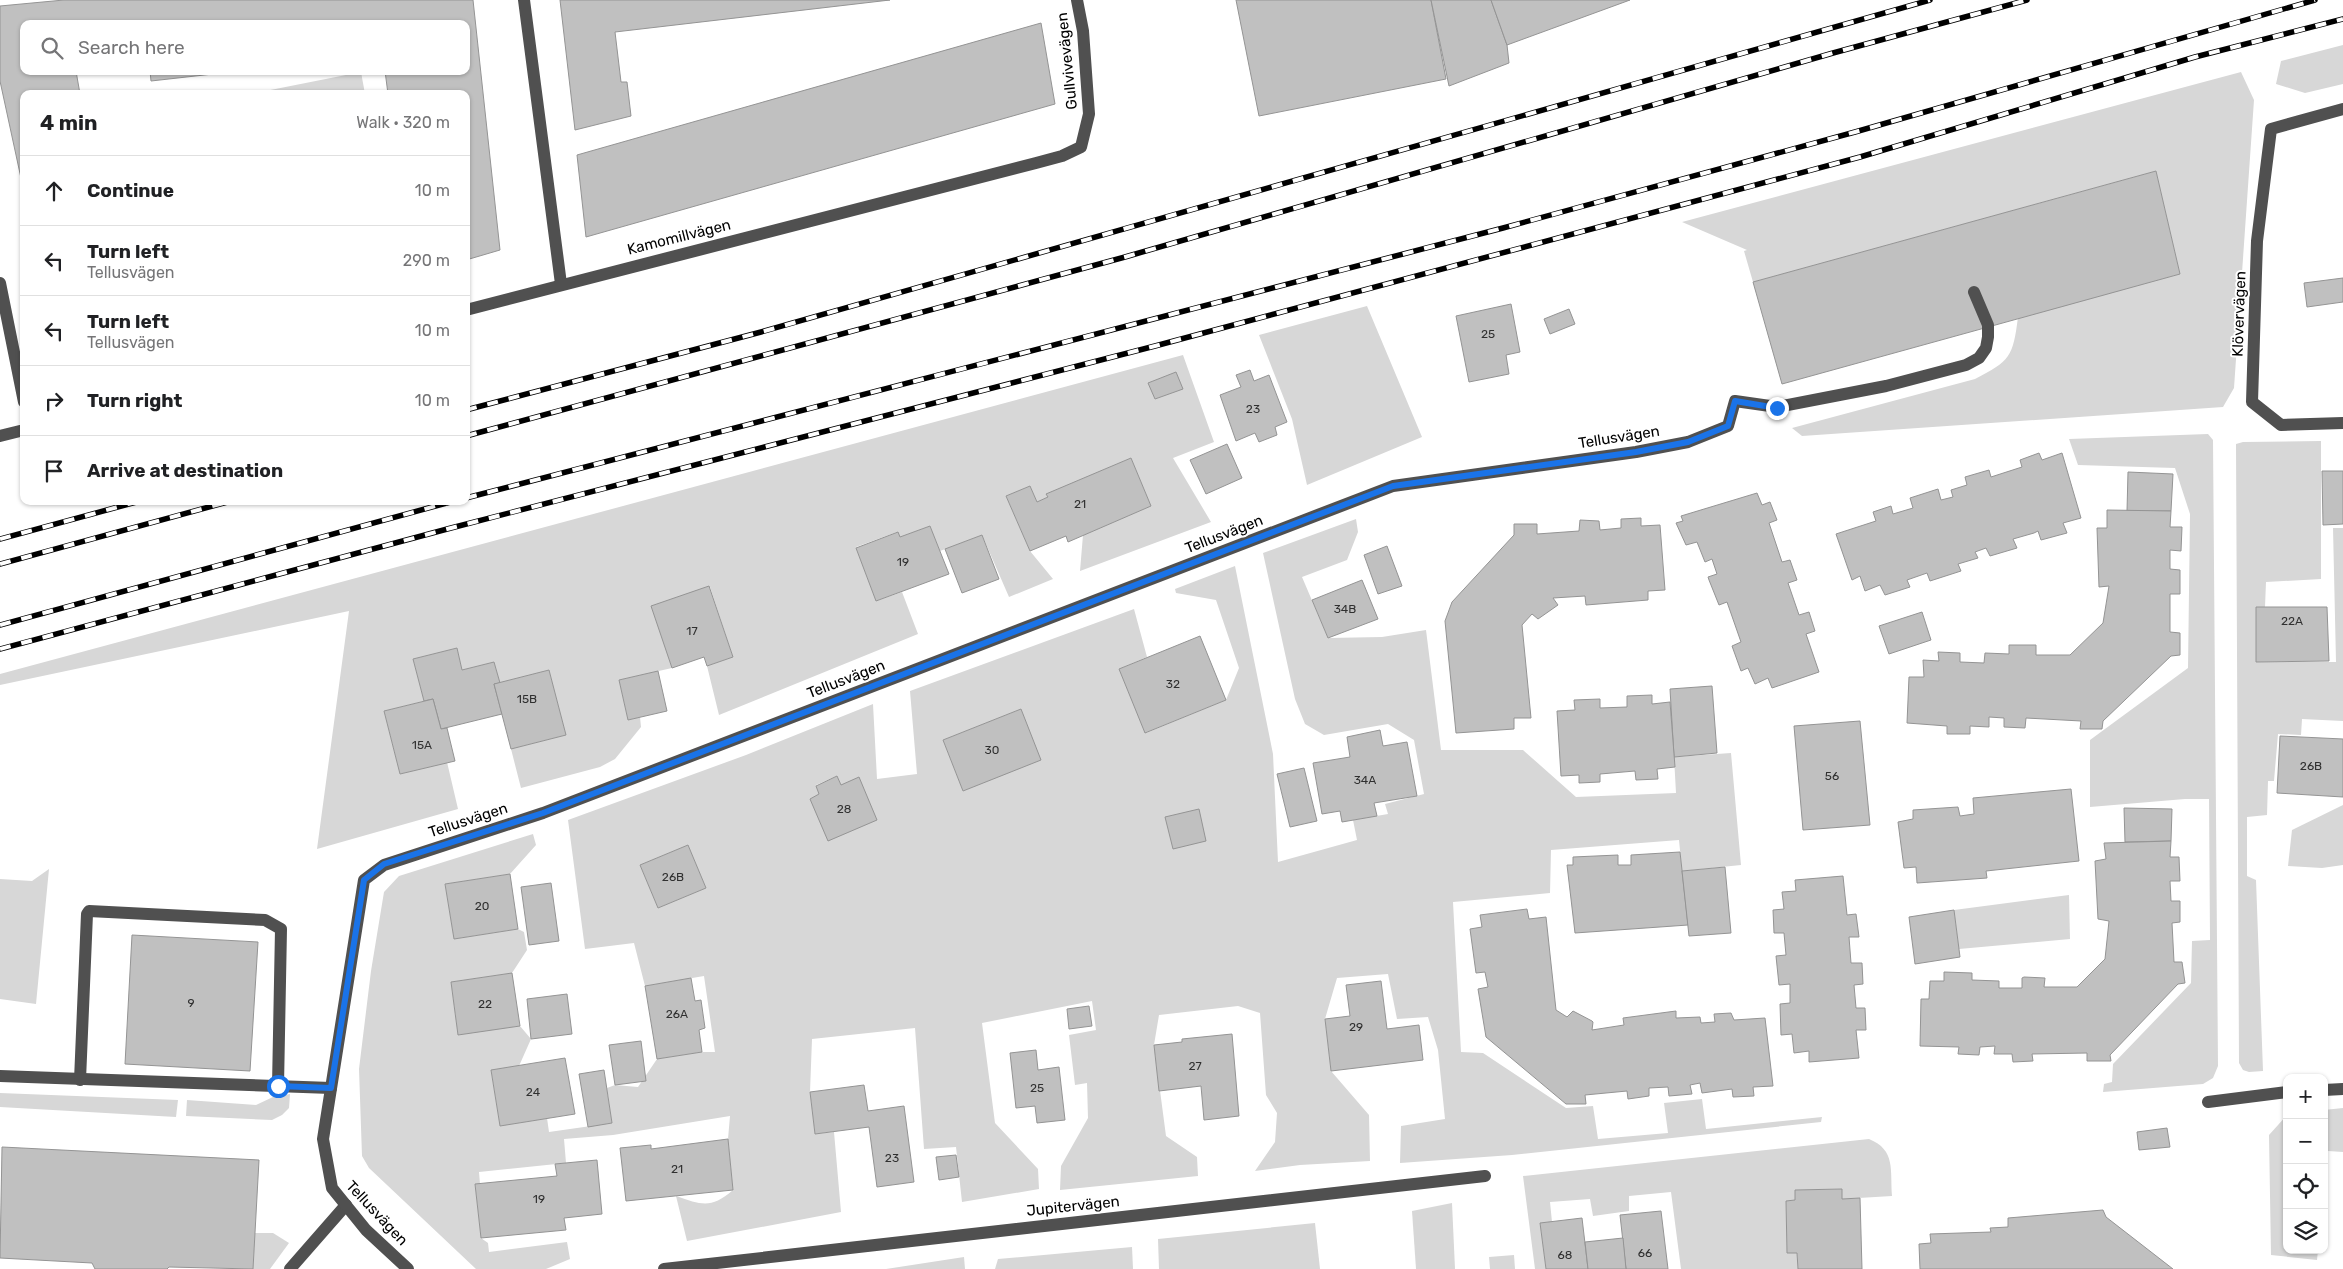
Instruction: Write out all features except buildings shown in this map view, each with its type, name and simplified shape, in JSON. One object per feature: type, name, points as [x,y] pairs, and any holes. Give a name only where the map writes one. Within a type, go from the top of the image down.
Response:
[{"type":"street","points":[[524,0],[561,284]]},
{"type":"street","name":"Gullvivevägen","points":[[1076,0],[1082,31],[1089,114],[1081,147]]},
{"type":"street","name":"Klövervägen","points":[[2343,110],[2271,129],[2257,241],[2252,402],[2281,425],[2343,423]]},
{"type":"street","name":"Kamomillvägen","points":[[470,309],[1036,163],[1062,156],[1081,147]]},
{"type":"street","points":[[0,283],[20,382]]},
{"type":"street","name":"Tellusvägen","points":[[408,1269],[366,1230],[332,1188],[323,1139],[364,880],[384,864],[543,813],[1393,486],[1636,452],[1688,442],[1728,426],[1735,401],[1777,408],[1886,386],[1966,365],[1979,358],[1986,348],[1988,337],[1988,326],[1974,292]]},
{"type":"street","points":[[0,436],[20,431]]},
{"type":"street","points":[[80,1080],[87,914],[89,911],[265,920],[281,929],[278,1086]]},
{"type":"street","points":[[0,1076],[331,1088]]},
{"type":"street","points":[[2328,1090],[2343,1089]]},
{"type":"street","points":[[2208,1102],[2283,1093]]},
{"type":"street","name":"Jupitervägen","points":[[664,1269],[1485,1176]]},
{"type":"street","points":[[290,1269],[346,1205]]},
{"type":"shaded area","points":[[2343,45],[2343,84],[2305,93],[2276,84],[2281,61]]},
{"type":"shaded area","points":[[2241,72],[2254,100],[2234,388],[2223,407],[1802,436],[1792,428],[1975,379],[1996,367],[2008,356],[2014,341],[2018,317],[2180,274],[2156,171],[1753,282],[1744,251],[1747,250],[1682,222]]},
{"type":"shaded area","points":[[346,75],[362,75],[364,90],[270,90]]},
{"type":"shaded area","points":[[1367,306],[1422,437],[1307,485],[1292,419],[1259,335]]},
{"type":"shaded area","points":[[1183,355],[1214,442],[1173,458],[1211,522],[1080,571],[1083,535],[1151,506],[1131,458],[1047,494],[1048,497],[1037,502],[1030,486],[1006,496],[1030,551],[1053,579],[1009,597],[982,535],[940,551],[930,526],[900,537],[897,532],[856,547],[876,601],[902,592],[918,634],[719,715],[707,666],[733,657],[710,587],[652,606],[672,668],[619,680],[628,720],[640,717],[641,727],[615,759],[600,767],[521,788],[511,749],[566,735],[549,670],[500,683],[494,662],[462,670],[457,648],[413,659],[424,701],[384,711],[400,774],[447,762],[458,809],[317,849],[349,611],[0,685],[0,674]],"holes":[[[1176,372],[1182,389],[1155,399],[1149,383]]]},
{"type":"shaded area","points":[[2208,434],[2213,440],[2218,1066],[2213,1078],[2203,1084],[2103,1092],[2104,1084],[2112,1082],[2113,1064],[2191,983],[2192,941],[2210,940],[2209,799],[2185,799],[2090,807],[2090,740],[2188,668],[2190,514],[2175,468],[2078,465],[2069,439]]},
{"type":"shaded area","points":[[2321,441],[2321,579],[2266,582],[2265,607],[2256,608],[2256,662],[2336,662],[2333,528],[2343,528],[2343,721],[2302,719],[2301,735],[2278,734],[2274,781],[2268,781],[2267,815],[2247,817],[2247,876],[2256,880],[2263,1071],[2249,1072],[2243,1070],[2239,1063],[2236,444],[2243,442]]},
{"type":"shaded area","points":[[1356,519],[1358,532],[1347,560],[1302,577],[1328,638],[1382,637],[1426,630],[1441,750],[1523,750],[1576,797],[1676,793],[1674,757],[1731,753],[1741,865],[1682,871],[1679,840],[1551,850],[1550,893],[1453,902],[1461,1052],[1483,1053],[1566,1108],[1593,1106],[1598,1139],[1668,1133],[1664,1103],[1702,1099],[1706,1129],[1822,1117],[1821,1122],[1512,1155],[1400,1163],[1401,1126],[1445,1119],[1438,1050],[1428,1017],[1397,1019],[1388,974],[1337,978],[1325,1019],[1331,1071],[1369,1115],[1370,1161],[1300,1165],[1255,1171],[1275,1142],[1277,1113],[1266,1095],[1260,1013],[1238,1006],[1159,1015],[1154,1045],[1166,1136],[1197,1157],[1198,1176],[1060,1190],[1061,1166],[1088,1118],[1087,1083],[1075,1085],[1069,1035],[1096,1030],[1092,1001],[982,1023],[995,1123],[1038,1169],[1039,1189],[962,1202],[956,1147],[924,1149],[915,1028],[812,1039],[810,1092],[815,1134],[834,1132],[841,1212],[687,1241],[676,1196],[706,1204],[718,1200],[733,1190],[728,1139],[730,1116],[613,1135],[564,1139],[566,1163],[479,1172],[480,1184],[475,1185],[481,1238],[488,1243],[489,1252],[567,1242],[570,1259],[546,1269],[476,1269],[369,1168],[362,1156],[359,1069],[371,971],[384,892],[399,876],[533,834],[536,845],[510,874],[445,884],[454,939],[518,929],[524,932],[527,950],[512,973],[451,982],[458,1034],[520,1026],[531,1039],[519,1066],[491,1071],[500,1126],[547,1118],[549,1132],[612,1123],[607,1088],[615,1085],[638,1087],[657,1059],[702,1052],[715,1052],[704,976],[645,986],[634,943],[585,949],[568,820],[746,755],[873,704],[877,779],[917,774],[910,691],[1134,609],[1147,657],[1119,669],[1146,733],[1226,700],[1239,668],[1216,600],[1176,593],[1175,589],[1235,566],[1273,754],[1278,862],[1357,840],[1353,820],[1388,814],[1385,804],[1424,794],[1414,740],[1388,724],[1324,735],[1305,724],[1295,699],[1263,553]],"holes":[[[1021,709],[1040,760],[963,791],[943,740]],[[837,776],[841,785],[859,777],[810,799],[819,794],[816,785]],[[688,845],[706,888],[658,908],[640,865]]]},
{"type":"shaded area","points":[[2343,805],[2343,865],[2322,868],[2288,866],[2292,830]]},
{"type":"shaded area","points":[[49,869],[36,1004],[0,999],[0,879],[32,881]]},
{"type":"shaded area","points":[[2069,895],[2070,939],[1959,949],[1954,910]]},
{"type":"shaded area","points":[[0,1093],[178,1100],[176,1117],[0,1107]]},
{"type":"shaded area","points":[[290,1094],[289,1108],[282,1115],[272,1120],[186,1116],[187,1100],[256,1105],[273,1097]]},
{"type":"shaded area","points":[[2343,1108],[2343,1152],[2328,1151],[2328,1110]]},
{"type":"shaded area","points":[[2283,1119],[2283,1254],[2318,1254],[2317,1260],[2271,1255],[2269,1135]]},
{"type":"shaded area","points":[[1869,1139],[1884,1149],[1888,1155],[1891,1169],[1892,1196],[1842,1199],[1842,1189],[1795,1190],[1795,1200],[1786,1201],[1787,1253],[1797,1253],[1798,1269],[1681,1269],[1671,1192],[1629,1196],[1629,1211],[1593,1216],[1590,1199],[1550,1202],[1552,1222],[1540,1223],[1546,1269],[1535,1269],[1523,1176]]},
{"type":"shaded area","points":[[1452,1203],[1455,1269],[1416,1269],[1412,1211]]},
{"type":"shaded area","points":[[1315,1223],[1320,1269],[1159,1269],[1158,1239]]},
{"type":"shaded area","points":[[255,1233],[273,1233],[289,1243],[270,1269],[253,1269]]},
{"type":"shaded area","points":[[1132,1247],[1133,1269],[995,1269],[998,1259]]},
{"type":"shaded area","points":[[1514,1255],[1515,1269],[1490,1269],[1489,1257]]},
{"type":"shaded area","points":[[964,1257],[965,1269],[886,1269]]},
{"type":"railway","points":[[470,409],[761,332],[1930,0]]},
{"type":"railway","points":[[470,435],[1125,257],[1833,53],[2027,0]]},
{"type":"railway","points":[[470,497],[1503,228],[1855,132],[2315,0]]},
{"type":"railway","points":[[0,649],[451,528],[1155,346],[1860,157],[2195,57],[2343,19]]},
{"type":"railway","points":[[0,539],[125,505]]},
{"type":"railway","points":[[0,564],[216,505]]},
{"type":"railway","points":[[0,625],[439,505]]},
{"type":"route","points":[[278,1086],[331,1088],[364,880],[384,864],[543,813],[1393,486],[1636,452],[1688,442],[1728,426],[1735,401],[1777,408]]}]
